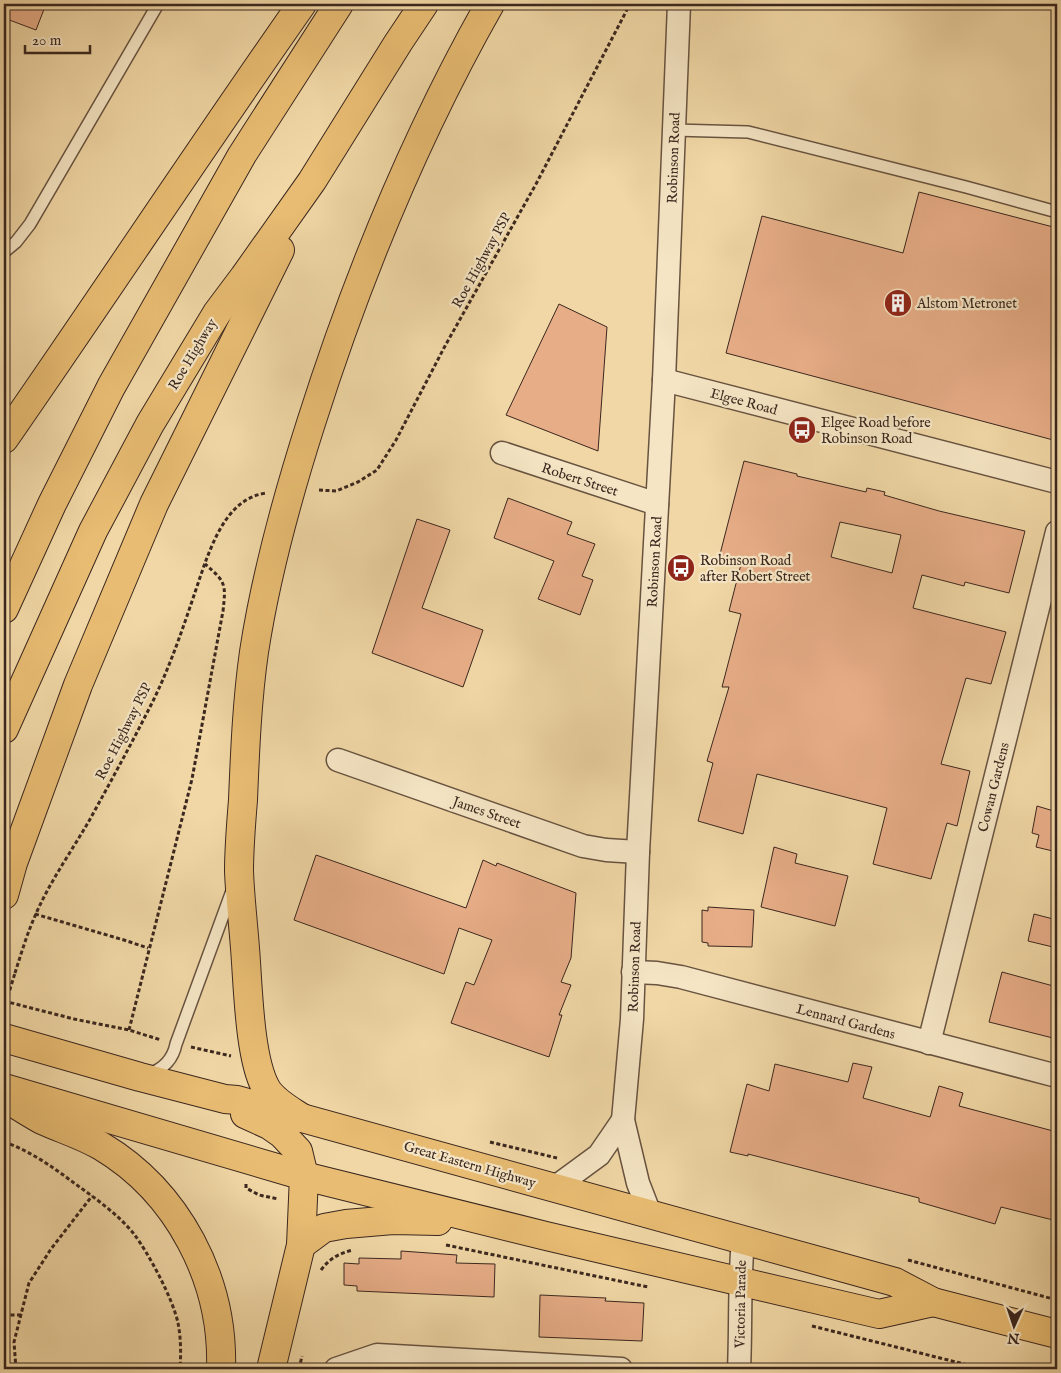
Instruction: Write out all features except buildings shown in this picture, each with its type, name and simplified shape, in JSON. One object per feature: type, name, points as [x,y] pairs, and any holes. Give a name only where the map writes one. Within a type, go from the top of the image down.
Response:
[{"type":"highway","points":[[4,440],[237,96],[302,4]]},
{"type":"highway","points":[[4,609],[52,504],[111,387],[242,155],[339,4]]},
{"type":"highway","name":"Roe Highway","points":[[4,729],[93,531],[150,424],[217,313],[312,181],[424,4]]},
{"type":"highway","points":[[302,1118],[278,1101],[266,1089],[254,1051],[239,870],[245,748],[254,654],[267,585],[298,465],[325,377],[378,236],[413,154],[455,68],[490,4]]},
{"type":"highway","points":[[4,895],[13,863],[78,685],[154,504],[259,293],[312,181]]},
{"type":"highway","name":"Great Eastern Highway","points":[[4,1038],[140,1077],[225,1099],[237,1100],[895,1282],[933,1302],[1057,1334]]},
{"type":"highway","name":"Great Eastern Highway","points":[[4,1088],[304,1176],[546,1236],[879,1314],[933,1302]]},
{"type":"highway","points":[[4,1097],[42,1119],[101,1146],[125,1163],[164,1200],[181,1222],[212,1293],[221,1337],[221,1369]]},
{"type":"highway","points":[[225,1099],[238,1112],[251,1116],[282,1134],[298,1150],[304,1176],[301,1245],[270,1369]]},
{"type":"highway","points":[[301,1245],[324,1228],[392,1220],[456,1222],[546,1236]]},
{"type":"street","name":"Robinson Road","points":[[650,1214],[638,1183],[623,1120],[632,1019],[638,852],[664,380],[679,4]]},
{"type":"street","name":"Elgee Road","points":[[664,380],[1057,482]]},
{"type":"street","name":"Robert Street","points":[[502,453],[657,504]]},
{"type":"street","name":"Cowan Gardens","points":[[929,1043],[1057,532]]},
{"type":"street","name":"James Street","points":[[338,760],[583,846],[638,852]]},
{"type":"street","name":"Lennard Gardens","points":[[633,972],[681,977],[1057,1076]]},
{"type":"street","name":"Robinson Road","points":[[554,1188],[599,1155],[623,1120]]},
{"type":"street","name":"Victoria Parade","points":[[739,1369],[741,1308],[739,1281],[743,1240]]},
{"type":"street","points":[[336,1369],[377,1356],[621,1369]]},
{"type":"lane","points":[[4,252],[16,242],[30,224],[158,4]]},
{"type":"lane","points":[[674,130],[748,132],[1057,212]]},
{"type":"lane","points":[[140,1077],[163,1067],[175,1053],[176,1044],[239,870]]},
{"type":"path","name":"Roe Highway PSP","points":[[319,490],[336,491],[358,482],[377,470],[396,440],[536,184],[630,4]]},
{"type":"path","name":"Roe Highway PSP","points":[[4,1009],[35,914],[89,820],[153,700],[175,651],[205,564],[224,521],[238,506],[260,494],[268,492]]},
{"type":"path","points":[[128,1030],[192,779],[223,611],[226,588],[217,574],[205,564]]},
{"type":"path","points":[[35,914],[148,948]]},
{"type":"path","points":[[4,1001],[74,1019],[128,1030],[176,1044],[234,1056]]},
{"type":"path","points":[[4,1142],[17,1146],[57,1171],[92,1196],[134,1234],[167,1293],[178,1323],[181,1355],[180,1369]]},
{"type":"path","points":[[16,1369],[14,1342],[29,1283],[51,1249],[92,1196]]},
{"type":"path","points":[[437,1244],[463,1247],[655,1289]]},
{"type":"path","points":[[318,1278],[320,1271],[326,1263],[341,1252],[358,1249]]},
{"type":"path","points":[[4,1315],[20,1315]]},
{"type":"path","points":[[806,1324],[984,1369]]},
{"type":"path","points":[[299,1369],[303,1351]]},
{"type":"place","name":"Alstom Metronet","points":[[898,303]]},
{"type":"place","name":"Elgee Road before Robinson Road","points":[[802,430]]},
{"type":"place","name":"Robinson Road after Robert Street","points":[[681,568]]}]
